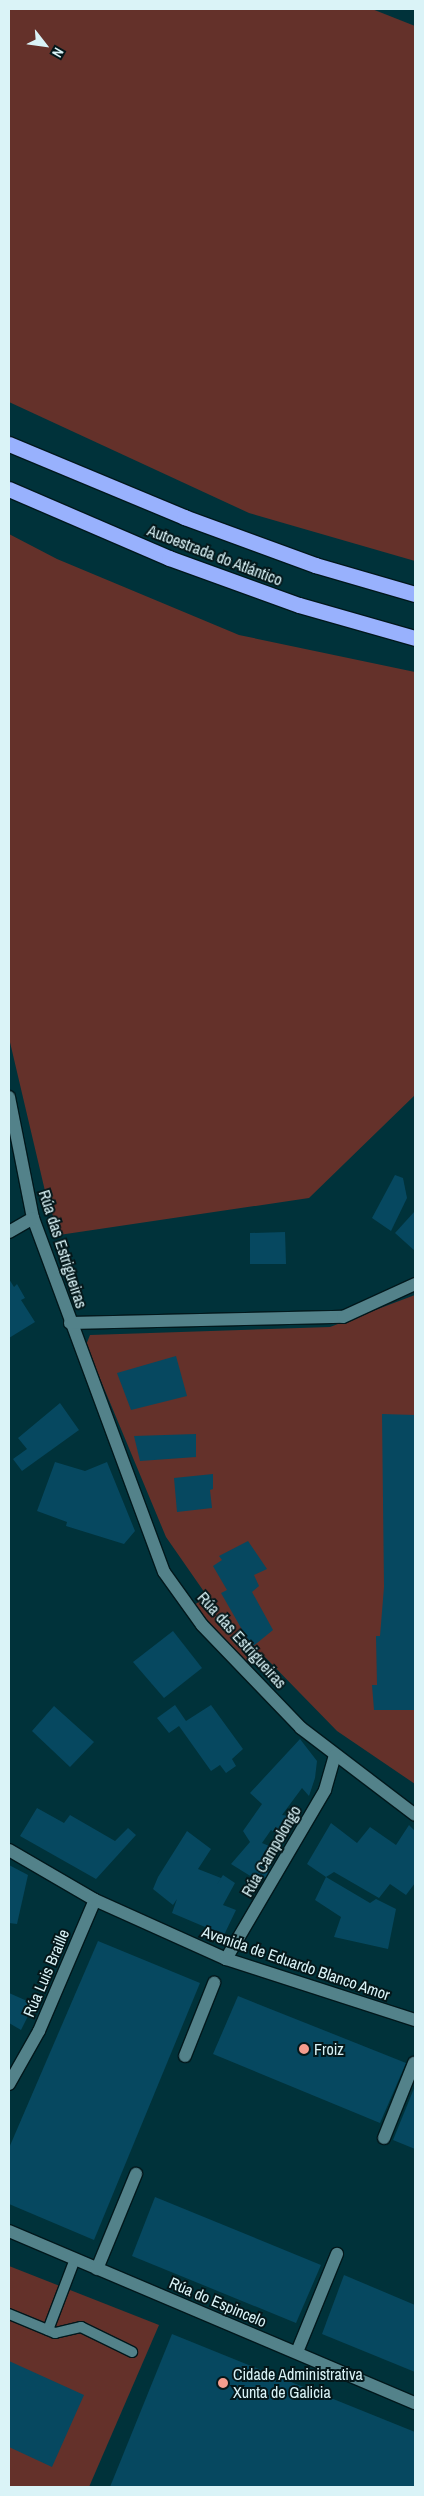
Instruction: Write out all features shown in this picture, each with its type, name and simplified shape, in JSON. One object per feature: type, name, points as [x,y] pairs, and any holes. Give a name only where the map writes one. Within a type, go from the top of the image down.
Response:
[{"type":"highway","name":"Autoestrada do Atlántico","points":[[9,444],[194,521],[315,565],[415,594]]},
{"type":"highway","name":"Autoestrada do Atlántico","points":[[9,489],[169,558],[299,605],[415,638]]},
{"type":"street","name":"Rúa das Estrigueiras","points":[[9,1097],[33,1218],[70,1323],[164,1572],[202,1625],[242,1669],[301,1728],[415,1815]]},
{"type":"street","points":[[9,1232],[33,1218]]},
{"type":"street","name":"Rúa das Estrigueiras","points":[[70,1323],[343,1317],[415,1284]]},
{"type":"street","name":"Rúa Campolongo","points":[[226,1959],[325,1790],[335,1755]]},
{"type":"street","name":"Avenida de Eduardo Blanco Amor","points":[[9,1850],[95,1900],[226,1959],[415,2020]]},
{"type":"street","name":"Rúa Luis Braille","points":[[9,2084],[39,2031],[95,1900]]},
{"type":"street","points":[[185,2056],[214,1983]]},
{"type":"street","points":[[384,2138],[414,2063]]},
{"type":"street","points":[[97,2269],[136,2174]]},
{"type":"street","name":"Rúa do Espincelo","points":[[9,2231],[297,2352],[415,2404]]},
{"type":"street","points":[[297,2352],[337,2254]]},
{"type":"lane","points":[[48,2330],[75,2260]]},
{"type":"lane","points":[[9,2314],[55,2333],[81,2327],[132,2352]]},
{"type":"shaded area","points":[[9,9],[372,9],[415,26],[415,561],[249,513],[9,402]]},
{"type":"shaded area","points":[[9,534],[57,559],[239,635],[415,672],[415,1095],[309,1198],[59,1235],[45,1191],[9,1038]]},
{"type":"shaded area","points":[[415,1295],[415,1784],[337,1731],[260,1652],[242,1669],[190,1608],[207,1596],[166,1537],[86,1345],[90,1335],[330,1327]]},
{"type":"shaded area","points":[[9,2266],[159,2325],[89,2487],[9,2487]]},
{"type":"building","points":[[395,1175],[403,1178],[407,1198],[391,1231],[372,1218]]},
{"type":"building","points":[[415,1211],[415,1251],[395,1233]]},
{"type":"building","points":[[285,1232],[286,1264],[250,1264],[250,1233]]},
{"type":"building","points":[[9,1279],[14,1287],[17,1284],[25,1298],[21,1300],[35,1322],[9,1338]]},
{"type":"building","points":[[176,1356],[187,1396],[131,1410],[117,1373]]},
{"type":"building","points":[[60,1403],[79,1430],[22,1471],[13,1459],[27,1449],[18,1438]]},
{"type":"building","points":[[382,1414],[415,1415],[415,1710],[374,1710],[372,1685],[377,1685],[376,1636],[380,1636],[384,1587]]},
{"type":"building","points":[[196,1434],[196,1457],[140,1461],[134,1436]]},
{"type":"building","points":[[55,1462],[85,1471],[107,1462],[135,1531],[124,1544],[66,1526],[67,1522],[37,1511]]},
{"type":"building","points":[[213,1474],[213,1489],[210,1490],[212,1508],[177,1512],[174,1478]]},
{"type":"building","points":[[248,1541],[267,1569],[254,1575],[259,1586],[252,1592],[273,1630],[252,1647],[221,1593],[227,1590],[213,1566],[222,1560],[219,1556]]},
{"type":"building","points":[[173,1631],[202,1668],[164,1698],[133,1662]]},
{"type":"building","points":[[175,1705],[186,1721],[211,1705],[243,1749],[232,1759],[236,1766],[226,1773],[220,1765],[211,1771],[179,1726],[169,1733],[157,1718]]},
{"type":"building","points":[[54,1706],[94,1742],[70,1767],[32,1731]]},
{"type":"building","points":[[300,1739],[317,1761],[315,1778],[309,1796],[302,1788],[282,1815],[298,1817],[284,1839],[271,1830],[262,1843],[276,1849],[267,1876],[260,1882],[231,1864],[250,1842],[243,1831],[262,1804],[250,1793]]},
{"type":"building","points":[[37,1808],[64,1823],[70,1815],[115,1841],[128,1828],[136,1835],[96,1879],[20,1836]]},
{"type":"building","points":[[331,1823],[357,1843],[370,1827],[396,1845],[409,1825],[415,1831],[415,1883],[406,1895],[390,1884],[379,1898],[334,1872],[326,1877],[307,1864]]},
{"type":"building","points":[[187,1831],[211,1849],[198,1869],[221,1878],[214,1889],[223,1875],[235,1883],[223,1905],[236,1910],[224,1935],[172,1913],[177,1899],[173,1905],[153,1889],[158,1877]]},
{"type":"building","points":[[9,1865],[28,1875],[17,1924],[9,1923]]},
{"type":"building","points":[[326,1877],[370,1903],[376,1899],[396,1909],[388,1949],[334,1937],[341,1917],[315,1900]]},
{"type":"building","points":[[98,1941],[200,1983],[94,2240],[9,2204],[9,2148]]},
{"type":"building","points":[[9,1993],[34,2004],[21,2030],[9,2023]]},
{"type":"building","points":[[238,1996],[406,2063],[380,2123],[213,2054]]},
{"type":"building","points":[[415,2086],[415,2149],[393,2140]]},
{"type":"building","points":[[155,2197],[321,2265],[296,2323],[132,2256]]},
{"type":"building","points":[[344,2275],[415,2305],[415,2372],[322,2334]]},
{"type":"building","name":"Cidade Administrativa Xunta de Galicia","points":[[172,2334],[415,2432],[415,2487],[110,2487]]},
{"type":"building","points":[[9,2361],[84,2395],[52,2467],[9,2447]]},
{"type":"place","name":"Froiz","points":[[304,2049]]},
{"type":"place","name":"Cidade Administrativa Xunta de Galicia","points":[[223,2383]]}]
